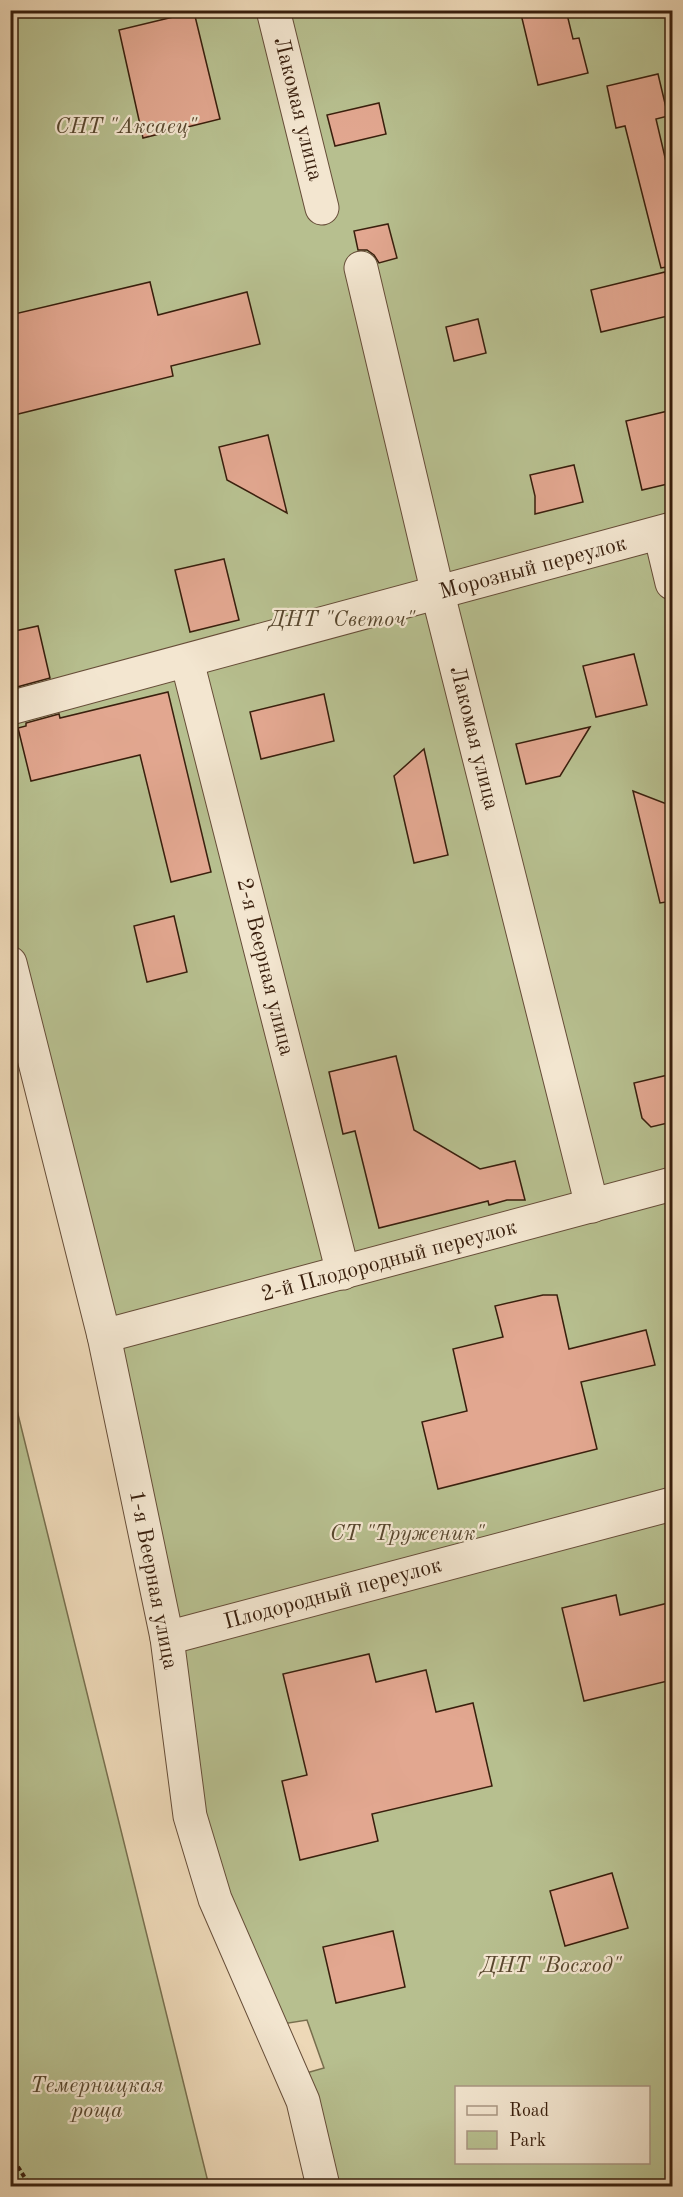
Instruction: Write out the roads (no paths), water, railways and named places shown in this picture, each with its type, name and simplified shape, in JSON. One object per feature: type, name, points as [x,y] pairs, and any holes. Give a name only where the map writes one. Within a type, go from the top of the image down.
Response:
[{"type":"street","name":"Лакомая улица","points":[[273,10],[322,208]]},
{"type":"street","name":"Лакомая улица","points":[[361,268],[438,594],[592,1206]]},
{"type":"street","name":"Морозный переулок","points":[[10,708],[666,531]]},
{"type":"street","points":[[666,531],[672,583]]},
{"type":"street","name":"2-я Веерная улица","points":[[188,661],[344,1274]]},
{"type":"street","name":"1-я Веерная улица","points":[[10,963],[104,1336],[167,1638],[190,1816],[215,1899],[303,2101],[323,2187]]},
{"type":"street","name":"2-й Плодородный переулок","points":[[104,1336],[344,1274],[672,1184]]},
{"type":"street","name":"Плодородный переулок","points":[[167,1638],[672,1504]]},
{"type":"park label","name":"СНТ \"Аксаец\"","points":[[126,127]]},
{"type":"park label","name":"ДНТ \"Светоч\"","points":[[342,620]]},
{"type":"park label","name":"СТ \"Труженик\"","points":[[407,1534]]},
{"type":"park label","name":"ДНТ \"Восход\"","points":[[551,1966]]},
{"type":"park label","name":"Темерницкая роща","points":[[97,2098]]}]
